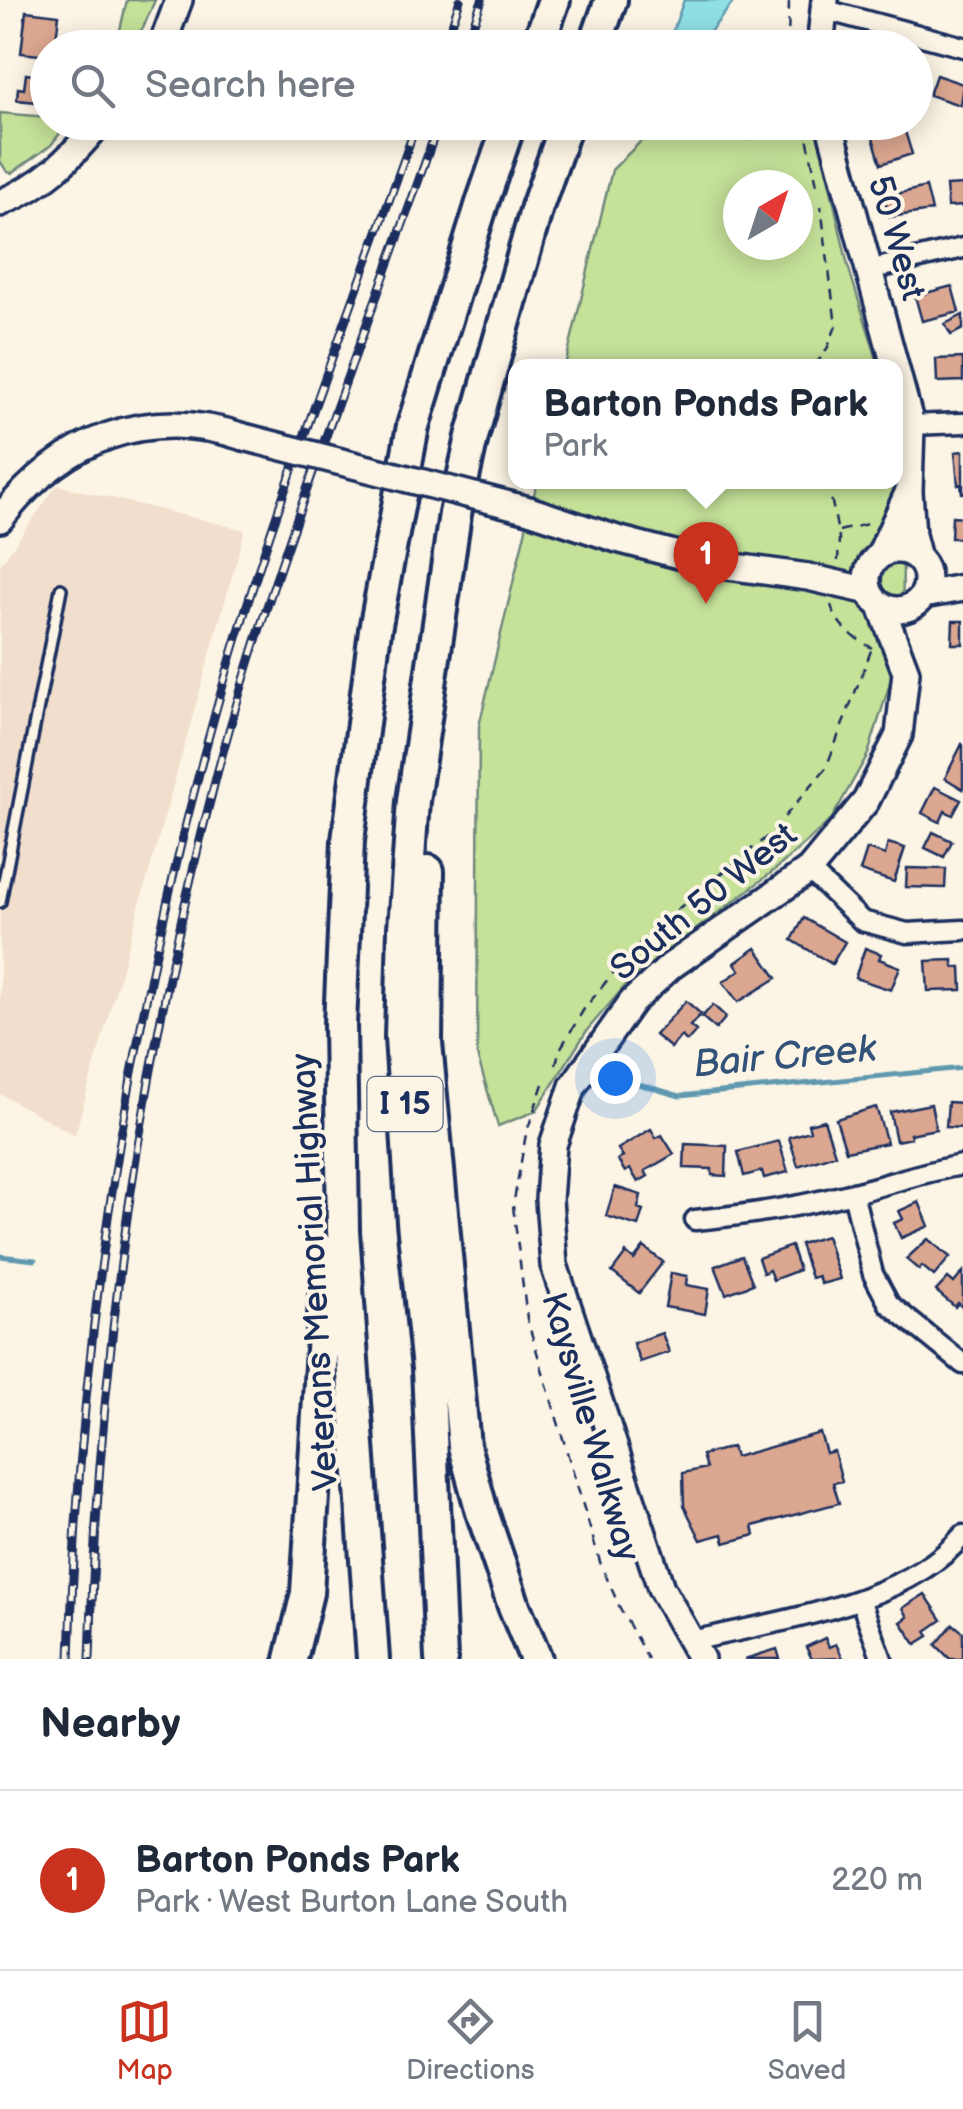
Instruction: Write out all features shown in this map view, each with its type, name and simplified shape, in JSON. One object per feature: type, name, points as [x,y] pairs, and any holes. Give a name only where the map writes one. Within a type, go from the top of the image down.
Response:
[{"type":"highway","points":[[543,30],[554,0]]},
{"type":"highway","points":[[601,30],[612,0]]},
{"type":"highway","name":"Veterans Memorial Highway","points":[[373,1659],[343,1231],[340,1024],[348,841],[375,630],[413,426],[504,140]]},
{"type":"highway","name":"I 15","points":[[441,1659],[428,1369],[412,1222],[400,1036],[413,801],[449,550],[472,437],[537,207],[561,140]]},
{"type":"highway","points":[[449,550],[426,906],[428,1063],[464,1446],[488,1531],[536,1659]]},
{"type":"highway","points":[[290,1659],[307,1592],[340,1024]]},
{"type":"street","points":[[168,30],[179,0]]},
{"type":"street","points":[[822,30],[824,4],[908,30]]},
{"type":"street","points":[[933,38],[963,47]]},
{"type":"street","points":[[0,202],[29,192],[66,164],[85,140]]},
{"type":"street","name":"50 West","points":[[834,140],[893,359]]},
{"type":"street","points":[[869,270],[963,248]]},
{"type":"street","name":"50 West","points":[[903,395],[911,425],[909,491],[921,562]]},
{"type":"street","points":[[911,425],[963,423]]},
{"type":"street","points":[[0,519],[44,472],[84,445],[135,427],[213,427],[529,510],[712,564],[808,577],[900,610],[945,589],[963,588]]},
{"type":"street","name":"50 West","points":[[876,558],[909,491]]},
{"type":"street","points":[[808,577],[900,550],[963,578]]},
{"type":"street","points":[[875,599],[868,572],[876,558]]},
{"type":"street","points":[[920,599],[928,576],[921,562]]},
{"type":"street","name":"South 50 West","points":[[697,1650],[661,1588],[554,1265],[549,1200],[553,1145],[573,1086],[632,1002],[671,966],[809,870],[866,800],[899,735],[906,672],[892,650],[875,599]]},
{"type":"street","name":"South 50 West","points":[[892,650],[920,599]]},
{"type":"street","points":[[809,870],[862,921],[907,933],[963,930]]},
{"type":"street","points":[[695,1220],[757,1214],[853,1193],[912,1174],[963,1165]]},
{"type":"street","points":[[853,1193],[872,1274],[889,1304],[963,1364]]},
{"type":"street","points":[[697,1650],[860,1599],[915,1577],[963,1535]]},
{"type":"street","points":[[860,1599],[882,1659]]},
{"type":"lane","points":[[0,902],[62,590]]},
{"type":"path","points":[[789,30],[790,0]]},
{"type":"path","points":[[808,140],[817,185]]},
{"type":"path","points":[[820,359],[836,326],[821,206]]},
{"type":"path","points":[[829,489],[838,531],[838,560]]},
{"type":"path","points":[[838,531],[880,520]]},
{"type":"path","points":[[830,593],[835,618],[852,636],[872,648],[892,650]]},
{"type":"path","points":[[556,1065],[559,1051],[584,1009],[626,958],[657,926],[768,835],[826,768],[872,648]]},
{"type":"path","name":"Kaysville Walkway","points":[[543,1084],[526,1134],[514,1206],[526,1320],[601,1565],[648,1659]]},
{"type":"shaded area","points":[[57,485],[245,530],[75,1135],[0,1094],[0,565]]},
{"type":"green space","points":[[127,0],[155,0],[141,30],[120,30]]},
{"type":"green space","points":[[0,113],[30,116],[30,140],[55,140],[12,173],[0,161]]},
{"type":"green space","points":[[642,140],[820,140],[848,266],[877,359],[567,359],[612,170]]},
{"type":"green space","points":[[535,489],[899,489],[902,644],[868,754],[831,820],[775,870],[632,978],[588,1029],[536,1111],[498,1126],[477,1055],[479,726]]},
{"type":"water","points":[[684,0],[735,0],[711,30],[673,30]]},
{"type":"building","points":[[26,11],[59,15],[57,30],[30,30],[30,54],[21,53]]},
{"type":"building","points":[[26,74],[30,75],[30,101],[17,100],[18,88],[24,89]]},
{"type":"building","points":[[936,75],[963,84],[960,105],[933,96]]},
{"type":"building","points":[[874,140],[908,140],[912,154],[881,164]]},
{"type":"building","points":[[963,185],[963,206],[948,207],[946,186]]},
{"type":"building","points":[[926,187],[932,211],[889,217],[884,197]]},
{"type":"building","points":[[952,286],[959,312],[922,321],[915,296]]},
{"type":"building","points":[[963,315],[963,329],[951,335],[945,324]]},
{"type":"building","points":[[963,358],[963,381],[937,382],[936,359]]},
{"type":"building","points":[[963,451],[963,493],[962,493],[955,452]]},
{"type":"building","points":[[952,516],[963,517],[963,538],[951,538]]},
{"type":"building","points":[[953,621],[963,621],[963,644],[952,644]]},
{"type":"building","points":[[963,745],[963,789],[945,778]]},
{"type":"building","points":[[935,787],[961,800],[953,815],[945,811],[940,822],[922,813]]},
{"type":"building","points":[[933,832],[952,841],[944,857],[925,848]]},
{"type":"building","points":[[888,843],[905,848],[894,882],[860,871],[867,849],[885,855]]},
{"type":"building","points":[[907,868],[946,869],[945,888],[906,887]]},
{"type":"building","points":[[804,918],[845,942],[832,964],[792,940]]},
{"type":"building","points":[[756,948],[777,978],[738,1002],[723,982],[740,970],[735,963]]},
{"type":"building","points":[[865,948],[900,967],[891,990],[855,978]]},
{"type":"building","points":[[953,960],[953,967],[961,967],[962,990],[928,991],[926,961]]},
{"type":"building","points":[[686,1001],[701,1014],[690,1026],[696,1031],[687,1041],[681,1036],[671,1048],[655,1035]]},
{"type":"building","points":[[713,1005],[726,1017],[716,1029],[702,1017]]},
{"type":"building","points":[[948,1102],[963,1103],[963,1128],[946,1127]]},
{"type":"building","points":[[931,1104],[936,1129],[896,1141],[890,1112]]},
{"type":"building","points":[[876,1107],[887,1143],[846,1151],[836,1119]]},
{"type":"building","points":[[824,1120],[835,1154],[798,1166],[789,1137],[810,1131],[808,1124]]},
{"type":"building","points":[[651,1129],[656,1138],[662,1135],[674,1154],[645,1171],[648,1176],[638,1182],[630,1169],[625,1172],[618,1160],[623,1157],[618,1149]]},
{"type":"building","points":[[779,1141],[788,1172],[764,1178],[762,1171],[744,1176],[738,1152]]},
{"type":"building","points":[[685,1144],[727,1146],[726,1176],[712,1175],[712,1169],[684,1168]]},
{"type":"building","points":[[615,1187],[641,1195],[638,1208],[643,1210],[638,1226],[606,1216]]},
{"type":"building","points":[[919,1202],[929,1226],[901,1238],[894,1223],[903,1219],[899,1211]]},
{"type":"building","points":[[826,1236],[840,1279],[821,1284],[818,1276],[811,1278],[800,1244]]},
{"type":"building","points":[[928,1239],[950,1257],[934,1276],[906,1259]]},
{"type":"building","points":[[791,1246],[799,1270],[773,1280],[769,1270],[763,1273],[758,1258]]},
{"type":"building","points":[[644,1247],[663,1262],[639,1293],[612,1272],[626,1253],[634,1260]]},
{"type":"building","points":[[742,1256],[753,1284],[726,1294],[715,1266]]},
{"type":"building","points":[[963,1272],[963,1308],[958,1303],[955,1307],[936,1291],[948,1278],[954,1283]]},
{"type":"building","points":[[671,1273],[687,1276],[686,1285],[709,1289],[705,1314],[665,1307]]},
{"type":"building","points":[[662,1333],[669,1352],[640,1362],[633,1343]]},
{"type":"building","points":[[820,1433],[826,1453],[834,1451],[842,1481],[833,1483],[839,1503],[753,1526],[755,1535],[725,1543],[723,1534],[701,1540],[684,1506],[683,1473],[706,1468],[702,1455],[732,1447],[735,1457]]},
{"type":"building","points":[[925,1594],[942,1620],[916,1644],[901,1622],[908,1617],[903,1608]]},
{"type":"building","points":[[953,1624],[963,1632],[963,1659],[950,1659],[936,1645]]},
{"type":"building","points":[[825,1638],[829,1647],[836,1644],[843,1658],[812,1659],[806,1647]]},
{"type":"building","points":[[777,1649],[780,1659],[745,1659]]},
{"type":"waterway","name":"Bair Creek","points":[[614,1077],[680,1096],[963,1068]]},
{"type":"waterway","name":"Bair Creek","points":[[0,1256],[35,1260]]},
{"type":"railway","points":[[450,30],[460,0]]},
{"type":"railway","points":[[471,30],[482,0]]},
{"type":"railway","points":[[70,1659],[75,1539],[97,1299],[134,1061],[158,944],[185,826],[238,636],[286,488],[411,140]]},
{"type":"railway","points":[[90,1659],[103,1434],[128,1211],[167,989],[191,879],[218,770],[267,606],[433,140]]},
{"type":"place","name":"Barton Ponds Park","points":[[706,604]]}]
